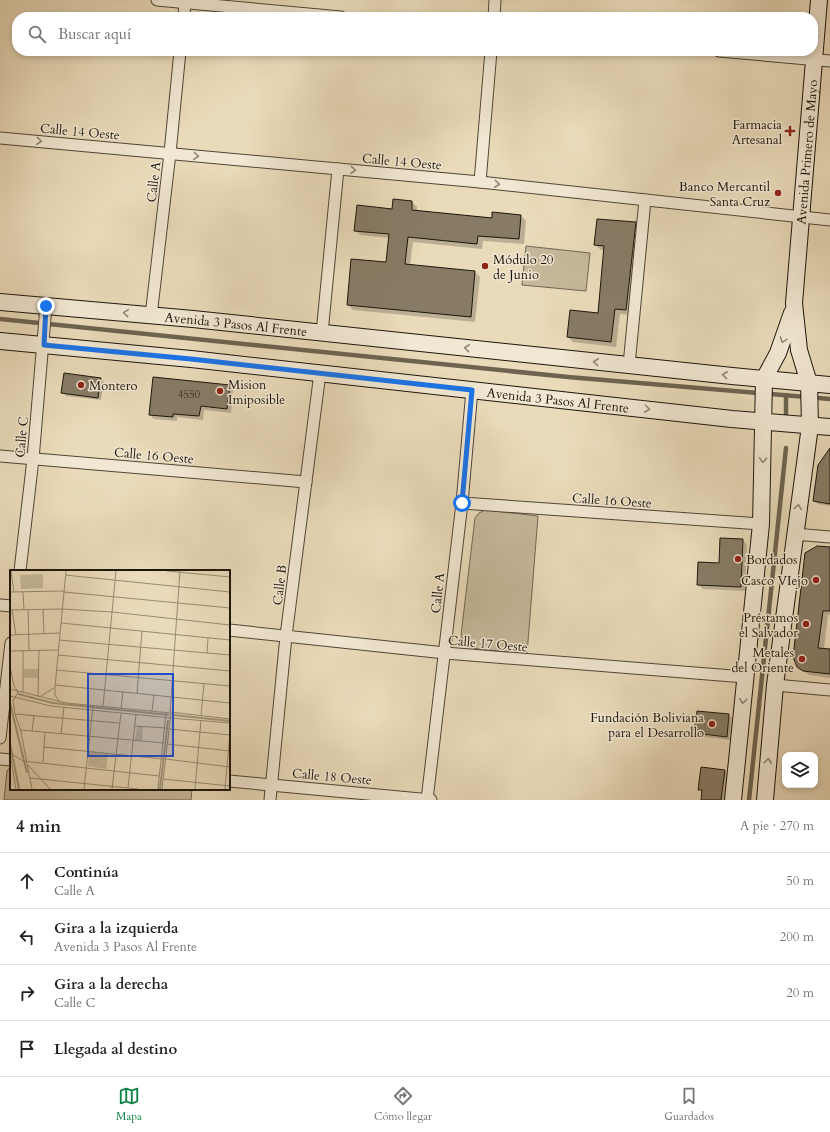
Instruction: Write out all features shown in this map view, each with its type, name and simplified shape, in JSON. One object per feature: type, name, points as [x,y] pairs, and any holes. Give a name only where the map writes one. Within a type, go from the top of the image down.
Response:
[{"type":"main road","name":"Avenida Primero de Mayo","points":[[818,12],[819,0]]},
{"type":"main road","name":"Avenida Primero de Mayo","points":[[765,800],[775,685],[794,534],[810,426],[809,385],[799,350],[794,303],[814,56]]},
{"type":"main road","name":"Avenida 3 Pasos Al Frente","points":[[0,302],[46,312],[151,316],[629,365],[764,382],[830,385]]},
{"type":"main road","name":"Avenida Primero de Mayo","points":[[764,382],[778,353],[794,303]]},
{"type":"main road","name":"Avenida 3 Pasos Al Frente","points":[[0,341],[44,338],[191,359],[830,427]]},
{"type":"main road","points":[[733,800],[761,524],[764,382]]},
{"type":"street","points":[[157,0],[185,1],[292,12]]},
{"type":"street","points":[[495,12],[496,0]]},
{"type":"street","points":[[184,12],[185,1]]},
{"type":"street","name":"Calle A","points":[[151,316],[180,56]]},
{"type":"street","points":[[480,182],[491,56]]},
{"type":"street","points":[[778,56],[830,61]]},
{"type":"street","name":"Calle 14 Oeste","points":[[0,138],[480,182],[830,220]]},
{"type":"street","points":[[322,333],[338,169]]},
{"type":"street","points":[[629,365],[645,200]]},
{"type":"street","name":"Calle C","points":[[20,570],[33,459],[46,312]]},
{"type":"street","name":"Calle B","points":[[270,800],[286,636],[320,373]]},
{"type":"street","name":"Calle A","points":[[427,800],[462,503],[472,390]]},
{"type":"street","name":"Calle 16 Oeste","points":[[0,456],[306,482]]},
{"type":"street","name":"Calle 16 Oeste","points":[[462,503],[761,524]]},
{"type":"street","points":[[794,534],[830,537]]},
{"type":"street","points":[[0,605],[10,606]]},
{"type":"street","name":"Calle 17 Oeste","points":[[230,630],[445,654],[745,677]]},
{"type":"street","points":[[0,738],[10,652]]},
{"type":"street","points":[[775,685],[830,690]]},
{"type":"street","points":[[0,759],[10,760]]},
{"type":"street","name":"Calle 18 Oeste","points":[[230,781],[431,800]]},
{"type":"shaded area","points":[[526,246],[590,253],[586,291],[522,285]]},
{"type":"shaded area","points":[[485,510],[538,516],[527,654],[471,648],[464,643],[461,635],[475,518],[479,513]]},
{"type":"shaded area","points":[[10,767],[10,790],[192,790],[191,800],[4,800],[7,771]]},
{"type":"building","points":[[393,199],[412,201],[412,210],[492,218],[492,212],[521,215],[519,239],[478,236],[477,244],[408,237],[405,264],[475,271],[471,317],[347,305],[351,259],[386,262],[389,234],[354,231],[357,205],[392,209]]},
{"type":"building","points":[[597,219],[636,222],[626,310],[615,309],[611,342],[567,337],[570,310],[598,313],[604,246],[594,245]]},
{"type":"building","name":"Montero","points":[[64,373],[101,378],[98,398],[61,393]]},
{"type":"building","points":[[153,377],[230,385],[227,409],[201,406],[199,416],[173,414],[173,417],[149,415]]},
{"type":"building","points":[[830,448],[830,504],[813,501],[818,465]]},
{"type":"building","points":[[720,538],[743,539],[741,587],[697,585],[698,562],[719,563]]},
{"type":"building","points":[[817,546],[830,547],[830,611],[823,611],[818,648],[830,649],[830,674],[803,671],[797,667],[793,657],[805,553]]},
{"type":"building","name":"Fundación Boliviana para el Desarrollo","points":[[697,711],[729,714],[727,737],[694,733]]},
{"type":"building","points":[[701,767],[725,770],[721,800],[701,800],[702,790],[698,790]]},
{"type":"waterway","points":[[0,319],[568,377],[830,399]]},
{"type":"waterway","points":[[786,395],[786,415]]},
{"type":"waterway","points":[[749,800],[786,448]]},
{"type":"place","name":"Farmacia Artesanal","points":[[790,131]]},
{"type":"place","name":"Banco Mercantil Santa Cruz","points":[[778,193]]},
{"type":"place","name":"Módulo 20 de Junio","points":[[485,266]]},
{"type":"place","name":"Montero","points":[[81,385]]},
{"type":"place","name":"Mision Imiposible","points":[[220,391]]},
{"type":"place","name":"Bordados","points":[[738,559]]},
{"type":"place","name":"Casco VIejo","points":[[816,580]]},
{"type":"place","name":"Préstamos el Salvador","points":[[806,624]]},
{"type":"place","name":"Metales del Oriente","points":[[802,659]]},
{"type":"place","name":"Fundación Boliviana para el Desarrollo","points":[[712,724]]},
{"type":"route","points":[[46,306],[44,345],[191,359],[472,390],[462,503]]}]
